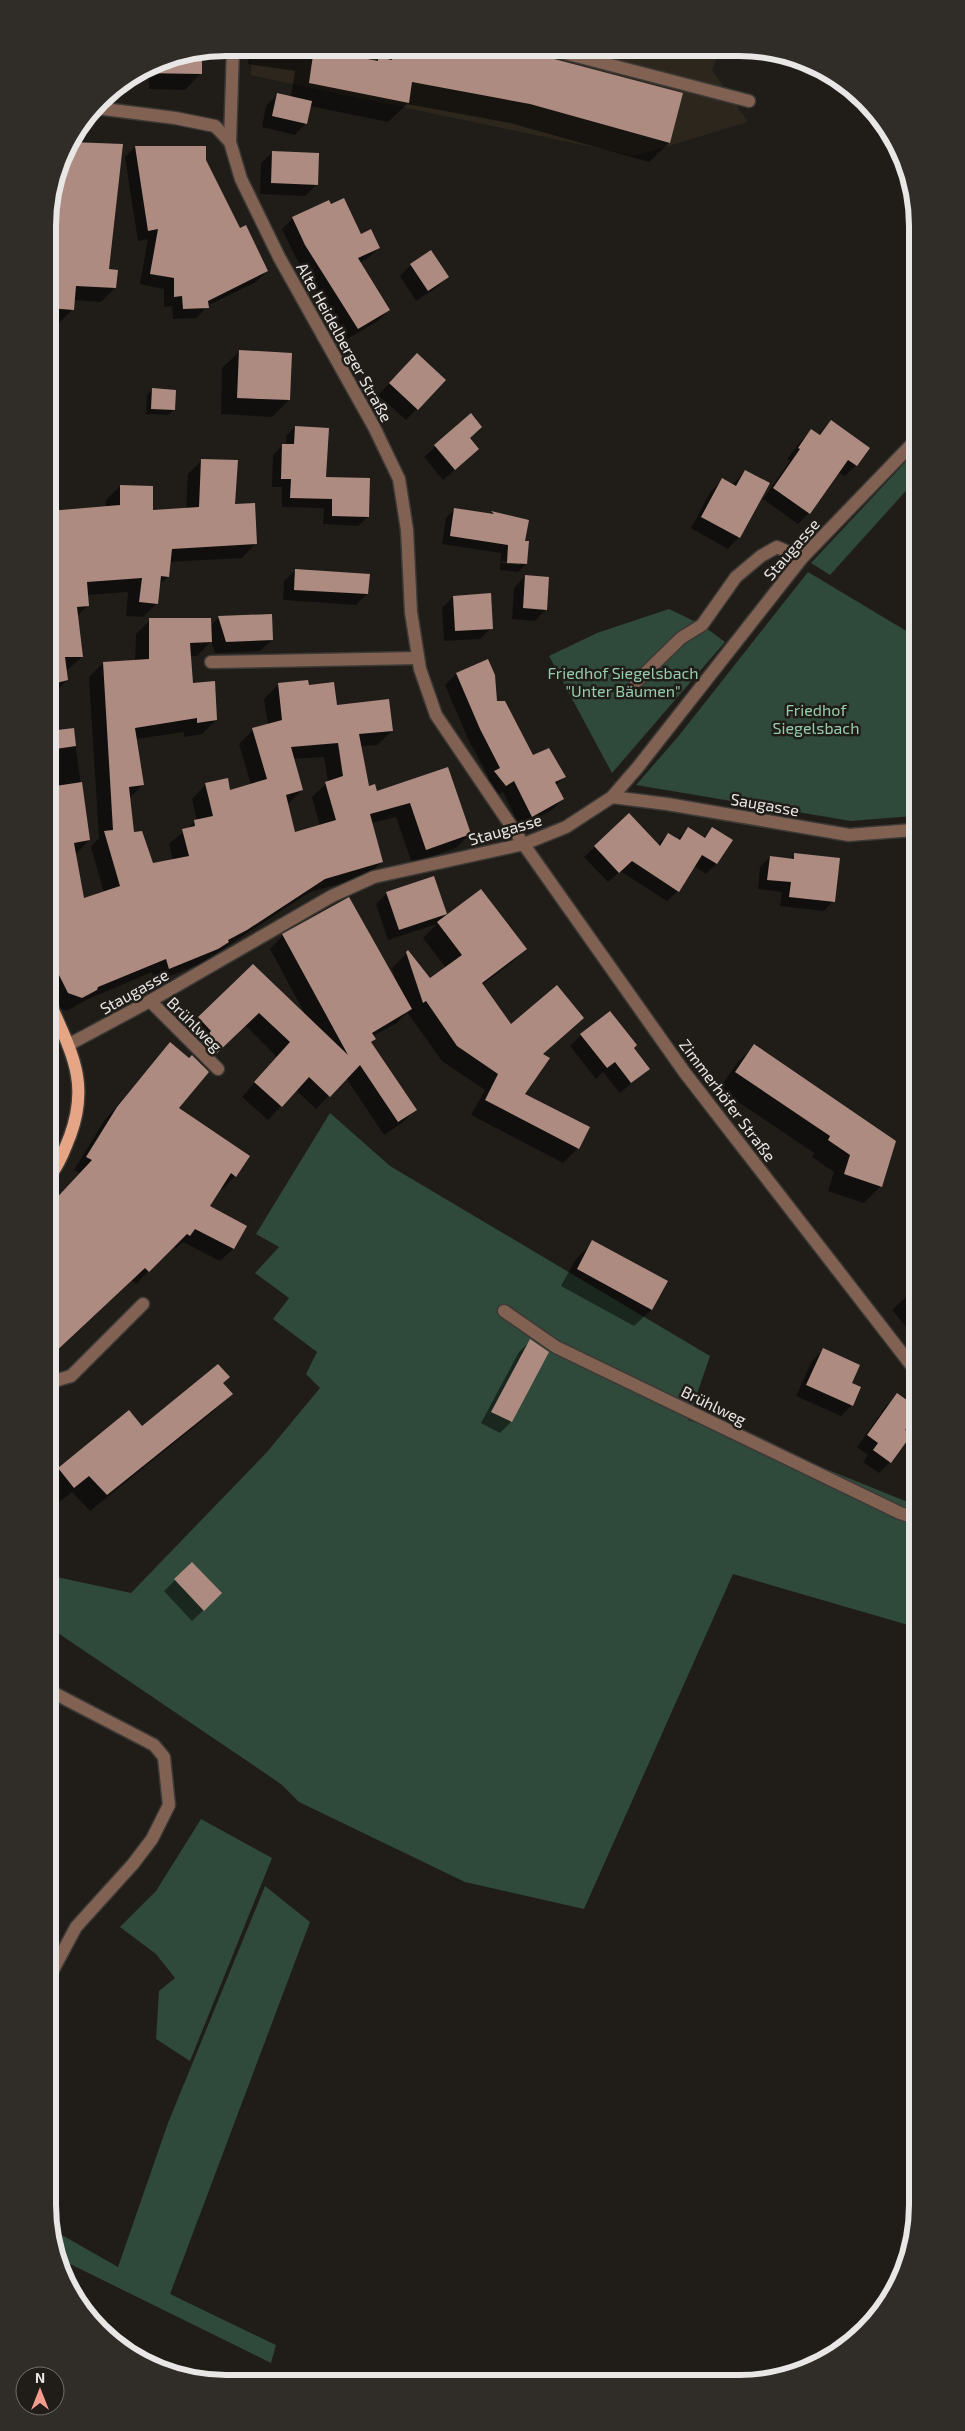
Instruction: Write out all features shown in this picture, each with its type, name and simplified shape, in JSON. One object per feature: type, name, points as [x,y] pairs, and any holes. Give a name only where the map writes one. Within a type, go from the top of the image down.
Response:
[{"type":"main road","points":[[57,1018],[79,1080],[78,1115],[57,1167]]},
{"type":"street","points":[[577,56],[749,101]]},
{"type":"street","name":"Alte Heidelberger Straße","points":[[233,57],[230,142],[241,179],[279,257],[374,427],[399,479],[407,530],[411,612],[418,658],[436,715],[524,844]]},
{"type":"street","points":[[104,109],[176,118],[215,126],[230,142]]},
{"type":"street","name":"Staugasse","points":[[68,1046],[332,896],[374,877],[524,844],[566,828],[612,797],[638,767],[802,558],[909,447]]},
{"type":"street","points":[[636,682],[681,638],[702,626],[736,578],[761,556],[777,547],[802,558]]},
{"type":"street","points":[[211,662],[418,658]]},
{"type":"street","name":"Saugasse","points":[[612,797],[667,804],[849,835],[909,830]]},
{"type":"street","name":"Zimmerhöfer Straße","points":[[524,844],[685,1073],[908,1362]]},
{"type":"street","name":"Brühlweg","points":[[150,1001],[218,1069]]},
{"type":"street","points":[[56,1380],[71,1376],[143,1304]]},
{"type":"street","name":"Brühlweg","points":[[504,1311],[556,1347],[908,1516]]},
{"type":"street","points":[[56,1694],[154,1745],[164,1757],[170,1805],[152,1839],[133,1864],[76,1927],[56,1964]]},
{"type":"shaded area","points":[[718,56],[712,70],[748,122],[635,156],[251,75],[252,57]]},
{"type":"green space","points":[[909,458],[909,487],[830,575],[811,563]]},
{"type":"green space","name":"Friedhof Siegelsbach","points":[[808,572],[909,632],[909,816],[851,821],[636,785],[677,738]]},
{"type":"green space","name":"Friedhof Siegelsbach \"Unter Bäumen\"","points":[[669,609],[702,625],[725,642],[612,773],[549,656],[597,633]]},
{"type":"green space","points":[[330,1113],[390,1166],[710,1356],[688,1420],[784,1452],[908,1502],[908,1625],[733,1574],[584,1909],[465,1882],[299,1802],[281,1784],[56,1632],[56,1577],[131,1593],[267,1452],[320,1388],[306,1374],[317,1352],[273,1319],[289,1298],[255,1273],[279,1247],[256,1234]]},
{"type":"green space","points":[[201,1819],[272,1858],[190,2061],[156,2039],[159,1991],[175,1978],[156,1954],[120,1927],[156,1891]]},
{"type":"green space","points":[[265,1886],[310,1922],[170,2294],[276,2345],[271,2363],[67,2262],[59,2234],[118,2267],[168,2123]]},
{"type":"building","points":[[544,56],[683,93],[670,143],[530,104],[412,82],[409,103],[309,83],[313,57],[355,57],[378,61],[378,57],[392,60],[393,57]]},
{"type":"building","points":[[202,59],[202,74],[153,73],[172,65]]},
{"type":"building","points":[[277,93],[312,101],[307,124],[272,116]]},
{"type":"building","points":[[79,142],[123,144],[109,269],[118,270],[116,288],[76,286],[74,310],[57,309],[57,221],[62,183],[69,162]]},
{"type":"building","points":[[135,146],[206,146],[206,160],[240,228],[246,225],[268,271],[208,301],[209,308],[183,309],[182,296],[174,297],[174,278],[150,274],[158,229],[148,231]]},
{"type":"building","points":[[272,151],[319,153],[318,185],[271,183]]},
{"type":"building","points":[[344,198],[361,234],[371,229],[380,248],[358,258],[390,310],[358,329],[305,245],[292,217],[329,200],[331,204]]},
{"type":"building","points":[[431,250],[449,277],[428,291],[410,264]]},
{"type":"building","points":[[239,350],[292,353],[290,400],[237,398]]},
{"type":"building","points":[[417,353],[446,380],[418,410],[389,383]]},
{"type":"building","points":[[152,388],[176,390],[175,410],[151,409]]},
{"type":"building","points":[[471,413],[482,427],[470,438],[479,449],[455,470],[434,445]]},
{"type":"building","points":[[831,420],[870,448],[857,466],[848,460],[810,514],[773,488],[800,449],[798,448],[811,429],[820,435]]},
{"type":"building","points":[[295,426],[329,428],[326,477],[370,478],[369,517],[332,516],[332,499],[290,498],[291,479],[281,479],[282,444],[294,444]]},
{"type":"building","points":[[201,459],[238,460],[235,504],[255,503],[257,544],[172,549],[169,577],[161,576],[158,604],[139,602],[142,578],[87,582],[89,606],[77,607],[83,657],[65,657],[68,680],[57,683],[57,510],[120,505],[120,485],[153,486],[153,510],[199,507]]},
{"type":"building","points":[[745,470],[770,483],[740,538],[701,517],[722,478],[736,486]]},
{"type":"building","points":[[454,508],[494,514],[491,511],[529,520],[525,541],[529,541],[527,564],[507,563],[508,545],[450,536]]},
{"type":"building","points":[[295,569],[370,574],[368,594],[294,590]]},
{"type":"building","points":[[525,575],[549,577],[547,610],[523,608]]},
{"type":"building","points":[[491,593],[493,629],[455,631],[453,596]]},
{"type":"building","points":[[272,614],[273,640],[226,642],[218,616]]},
{"type":"building","points":[[149,618],[211,618],[212,642],[190,643],[193,683],[215,681],[217,720],[197,723],[197,718],[135,728],[144,785],[129,787],[134,832],[142,831],[153,863],[189,856],[182,829],[195,826],[194,820],[213,816],[205,783],[228,778],[230,790],[267,779],[252,728],[282,720],[278,683],[308,680],[309,685],[334,682],[337,705],[389,699],[393,731],[359,734],[369,786],[375,784],[377,791],[448,767],[471,834],[426,850],[410,803],[370,814],[383,862],[325,879],[247,930],[228,940],[229,942],[218,949],[169,969],[166,959],[98,987],[97,990],[82,998],[68,993],[57,970],[57,786],[82,782],[90,840],[74,843],[84,898],[120,886],[104,831],[113,830],[103,662],[149,659]],"holes":[[[338,743],[343,776],[325,782],[336,820],[295,832],[286,795],[303,790],[291,747]]]},
{"type":"building","points":[[488,659],[495,675],[497,701],[505,701],[533,755],[549,748],[566,777],[555,782],[564,799],[532,817],[514,781],[506,786],[494,771],[500,768],[480,729],[456,673]]},
{"type":"building","points":[[74,728],[76,746],[57,749],[57,730]]},
{"type":"building","points":[[629,813],[660,846],[668,833],[680,840],[688,827],[705,838],[712,827],[733,840],[717,864],[702,855],[679,892],[632,861],[619,873],[594,846]]},
{"type":"building","points":[[794,853],[840,858],[835,902],[789,897],[791,882],[767,880],[770,856],[794,859]]},
{"type":"building","points":[[434,876],[447,914],[399,930],[386,892]]},
{"type":"building","points":[[481,889],[527,949],[482,983],[511,1024],[557,985],[584,1018],[543,1054],[550,1058],[525,1094],[590,1127],[579,1149],[485,1100],[498,1074],[457,1046],[426,1001],[423,1003],[406,952],[408,950],[430,978],[462,955],[437,922]]},
{"type":"building","points":[[349,897],[412,1009],[372,1033],[376,1039],[371,1042],[417,1110],[398,1122],[360,1065],[330,1097],[309,1077],[282,1107],[254,1082],[290,1042],[259,1013],[215,1055],[202,1042],[211,1031],[198,1017],[253,964],[348,1055],[282,934]]},
{"type":"building","points":[[610,1011],[637,1045],[634,1048],[650,1069],[631,1083],[615,1062],[607,1068],[580,1034]]},
{"type":"building","points":[[170,1042],[189,1058],[192,1055],[209,1072],[179,1108],[250,1156],[236,1177],[231,1173],[210,1206],[247,1226],[234,1249],[195,1229],[190,1236],[187,1234],[149,1272],[145,1268],[56,1351],[57,1198],[92,1160],[86,1157],[117,1107]]},
{"type":"building","points":[[754,1044],[896,1141],[882,1187],[844,1174],[850,1155],[828,1140],[830,1136],[735,1072]]},
{"type":"building","points":[[592,1240],[668,1281],[652,1310],[577,1269]]},
{"type":"building","points":[[530,1339],[549,1352],[512,1422],[491,1412]]},
{"type":"building","points":[[823,1348],[860,1365],[852,1383],[861,1387],[853,1406],[806,1385]]},
{"type":"building","points":[[218,1364],[230,1377],[223,1383],[233,1394],[107,1495],[89,1476],[74,1488],[58,1468],[129,1410],[142,1426]]},
{"type":"building","points":[[897,1393],[908,1401],[908,1426],[905,1430],[908,1432],[908,1439],[891,1463],[873,1450],[878,1443],[867,1435]]},
{"type":"building","points":[[192,1562],[222,1593],[204,1611],[174,1579]]}]
